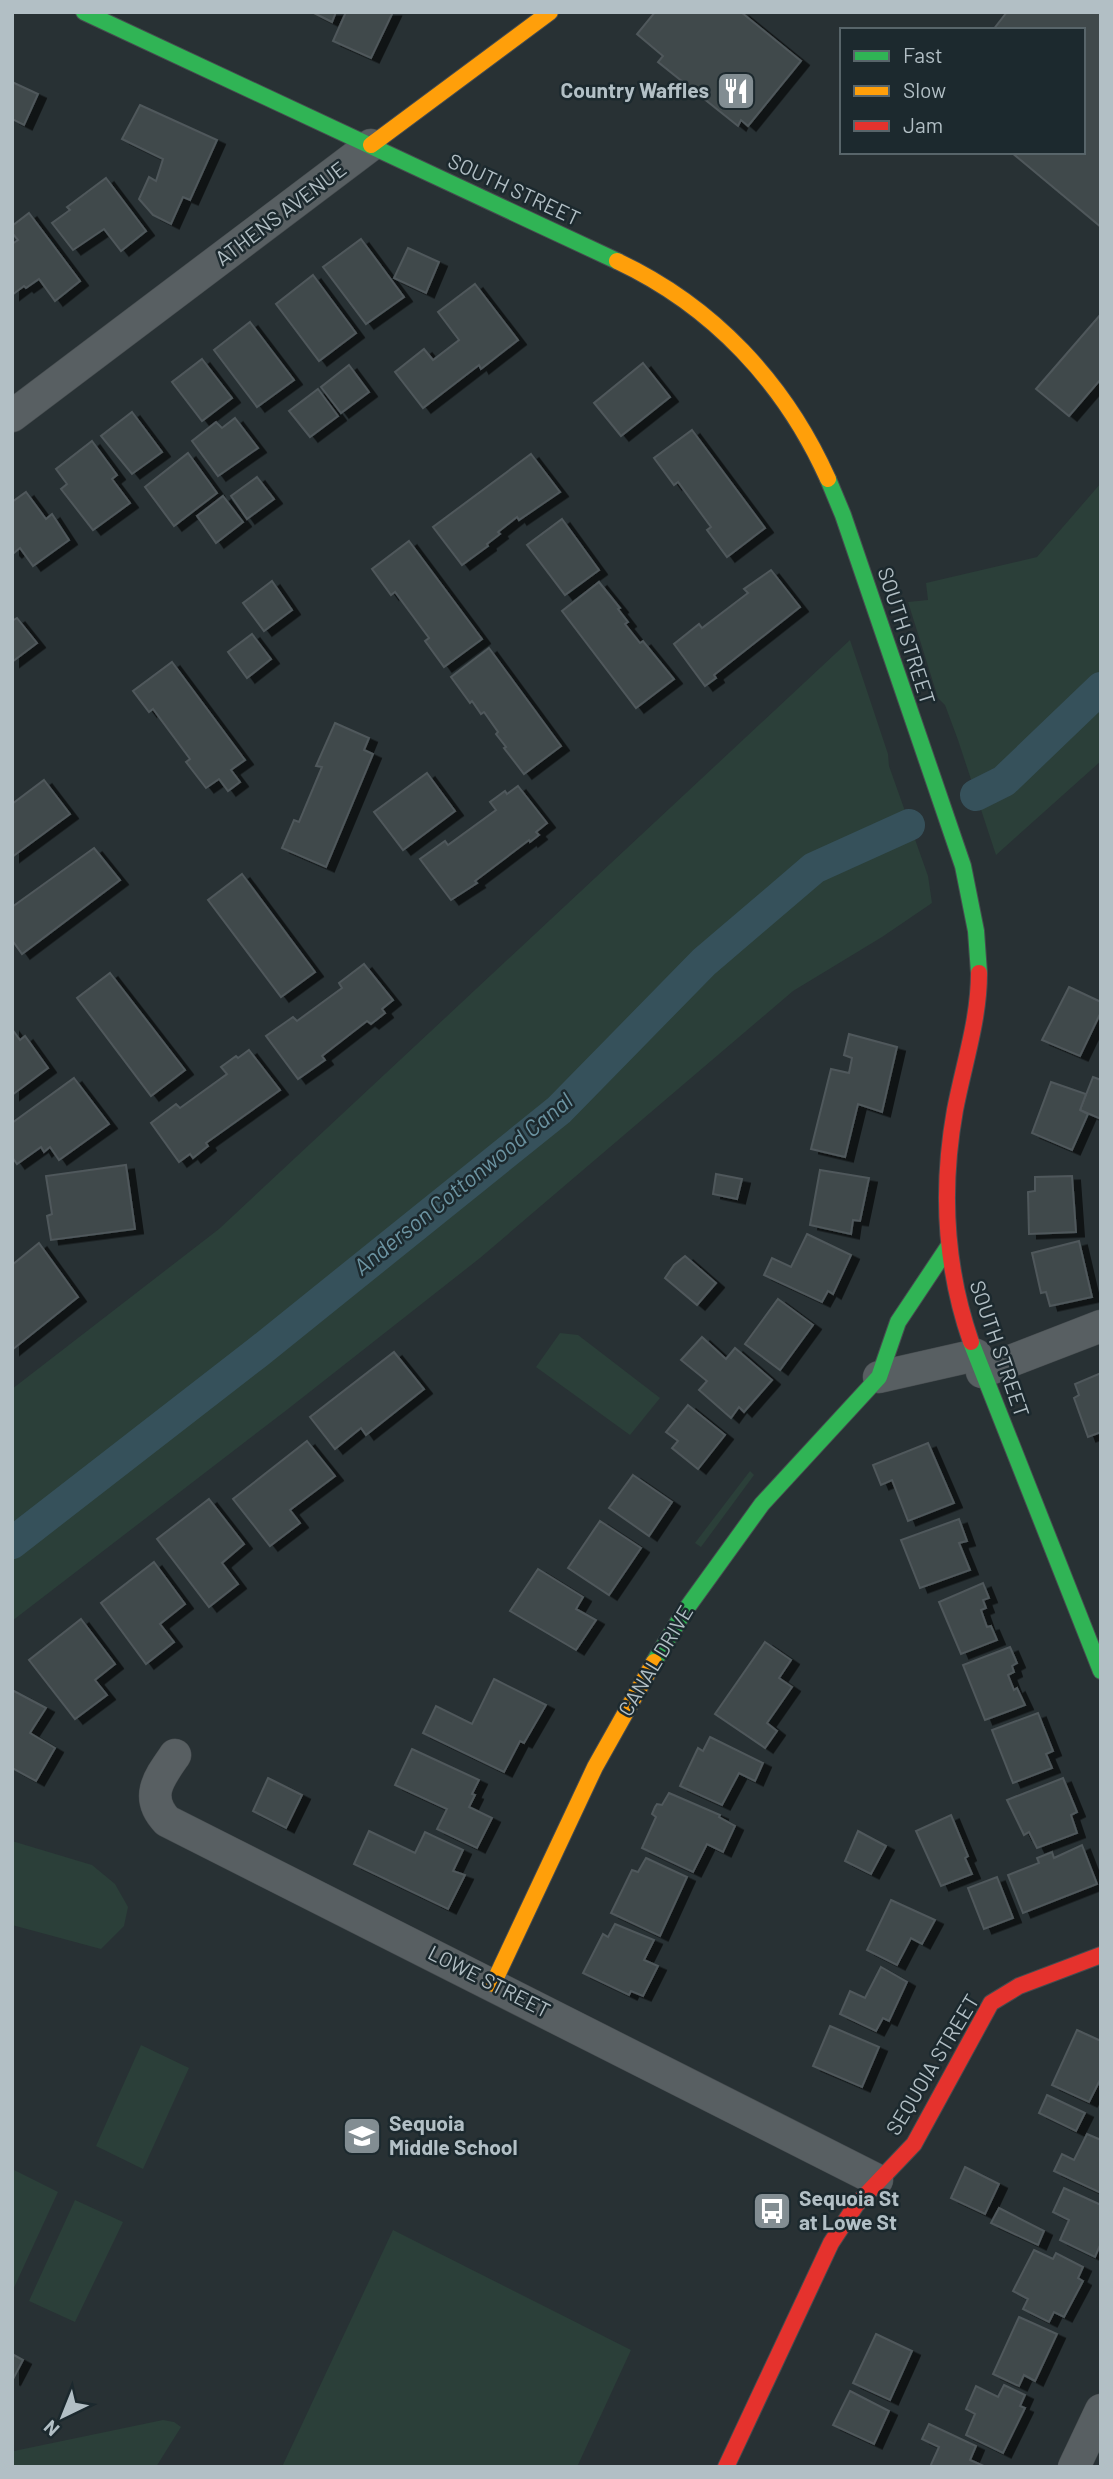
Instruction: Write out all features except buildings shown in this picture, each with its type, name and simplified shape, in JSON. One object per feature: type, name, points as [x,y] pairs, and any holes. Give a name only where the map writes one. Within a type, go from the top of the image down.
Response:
[{"type":"street","name":"SOUTH STREET","points":[[84,12],[645,274],[702,312],[749,354],[791,406],[834,490],[963,866],[972,900],[977,936],[978,996],[971,1045],[956,1108],[948,1169],[948,1247],[954,1290],[979,1364],[1101,1671]]},
{"type":"street","name":"ATHENS AVENUE","points":[[12,416],[550,12]]},
{"type":"street","name":"CANAL DRIVE","points":[[494,1984],[595,1767],[641,1682],[684,1612],[762,1504],[879,1377],[898,1322],[948,1247]]},
{"type":"street","points":[[879,1377],[979,1364],[1101,1326]]},
{"type":"street","name":"LOWE STREET","points":[[175,1755],[163,1771],[154,1800],[157,1811],[167,1821],[877,2180]]},
{"type":"street","name":"SEQUOIA STREET","points":[[726,2467],[831,2243],[856,2204],[914,2144],[991,2003],[1019,1986],[1101,1955]]},
{"type":"street","points":[[1074,2467],[1101,2410]]},
{"type":"green space","points":[[1101,483],[1101,761],[996,855],[958,740],[945,705],[938,698],[908,602],[928,600],[926,583],[1037,557]]},
{"type":"green space","points":[[850,640],[888,754],[889,766],[928,876],[932,903],[793,991],[480,1258],[12,1621],[12,1389],[219,1229]]},
{"type":"green space","points":[[560,1333],[578,1335],[660,1398],[630,1435],[536,1367]]},
{"type":"green space","points":[[750,1471],[754,1475],[701,1547],[695,1543]]},
{"type":"green space","points":[[12,1841],[92,1865],[115,1884],[128,1907],[124,1926],[101,1949],[12,1925]]},
{"type":"green space","points":[[141,2045],[189,2068],[143,2169],[96,2146]]},
{"type":"green space","points":[[12,2169],[58,2192],[12,2292]]},
{"type":"green space","points":[[75,2200],[123,2222],[75,2322],[29,2301]]},
{"type":"green space","points":[[393,2230],[631,2350],[577,2467],[282,2467]]},
{"type":"green space","points":[[163,2420],[174,2422],[181,2427],[156,2467],[12,2467],[14,2451]]},
{"type":"waterway","name":"Anderson Cottonwood Canal","points":[[976,795],[1004,781],[1101,688]]},
{"type":"waterway","name":"Anderson Cottonwood Canal","points":[[12,1543],[257,1353],[559,1110],[704,962],[814,868],[909,825]]},
{"type":"traffic: fast","points":[[84,12],[617,261]]},
{"type":"traffic: fast","points":[[828,479],[843,515],[963,866],[976,931],[979,973]]},
{"type":"traffic: fast","points":[[654,1662],[684,1612],[762,1504],[879,1377],[898,1322],[948,1247]]},
{"type":"traffic: fast","points":[[971,1342],[1101,1671]]},
{"type":"traffic: slow","points":[[371,145],[550,12]]},
{"type":"traffic: slow","points":[[617,261],[652,279],[684,301],[715,324],[742,351],[768,380],[790,411],[811,444],[828,479]]},
{"type":"traffic: slow","points":[[493,1984],[595,1767],[654,1662]]},
{"type":"traffic: jam","points":[[971,1342],[962,1314],[951,1256],[947,1198],[955,1110],[974,1025],[979,973]]},
{"type":"traffic: jam","points":[[726,2467],[831,2243],[856,2205],[914,2144],[991,2003],[1019,1986],[1101,1955]]},
{"type":"place","name":"Country Waffles","points":[[736,91]]},
{"type":"place","name":"Sequoia Middle School","points":[[362,2136]]},
{"type":"place","name":"Sequoia St at Lowe St","points":[[772,2211]]}]
